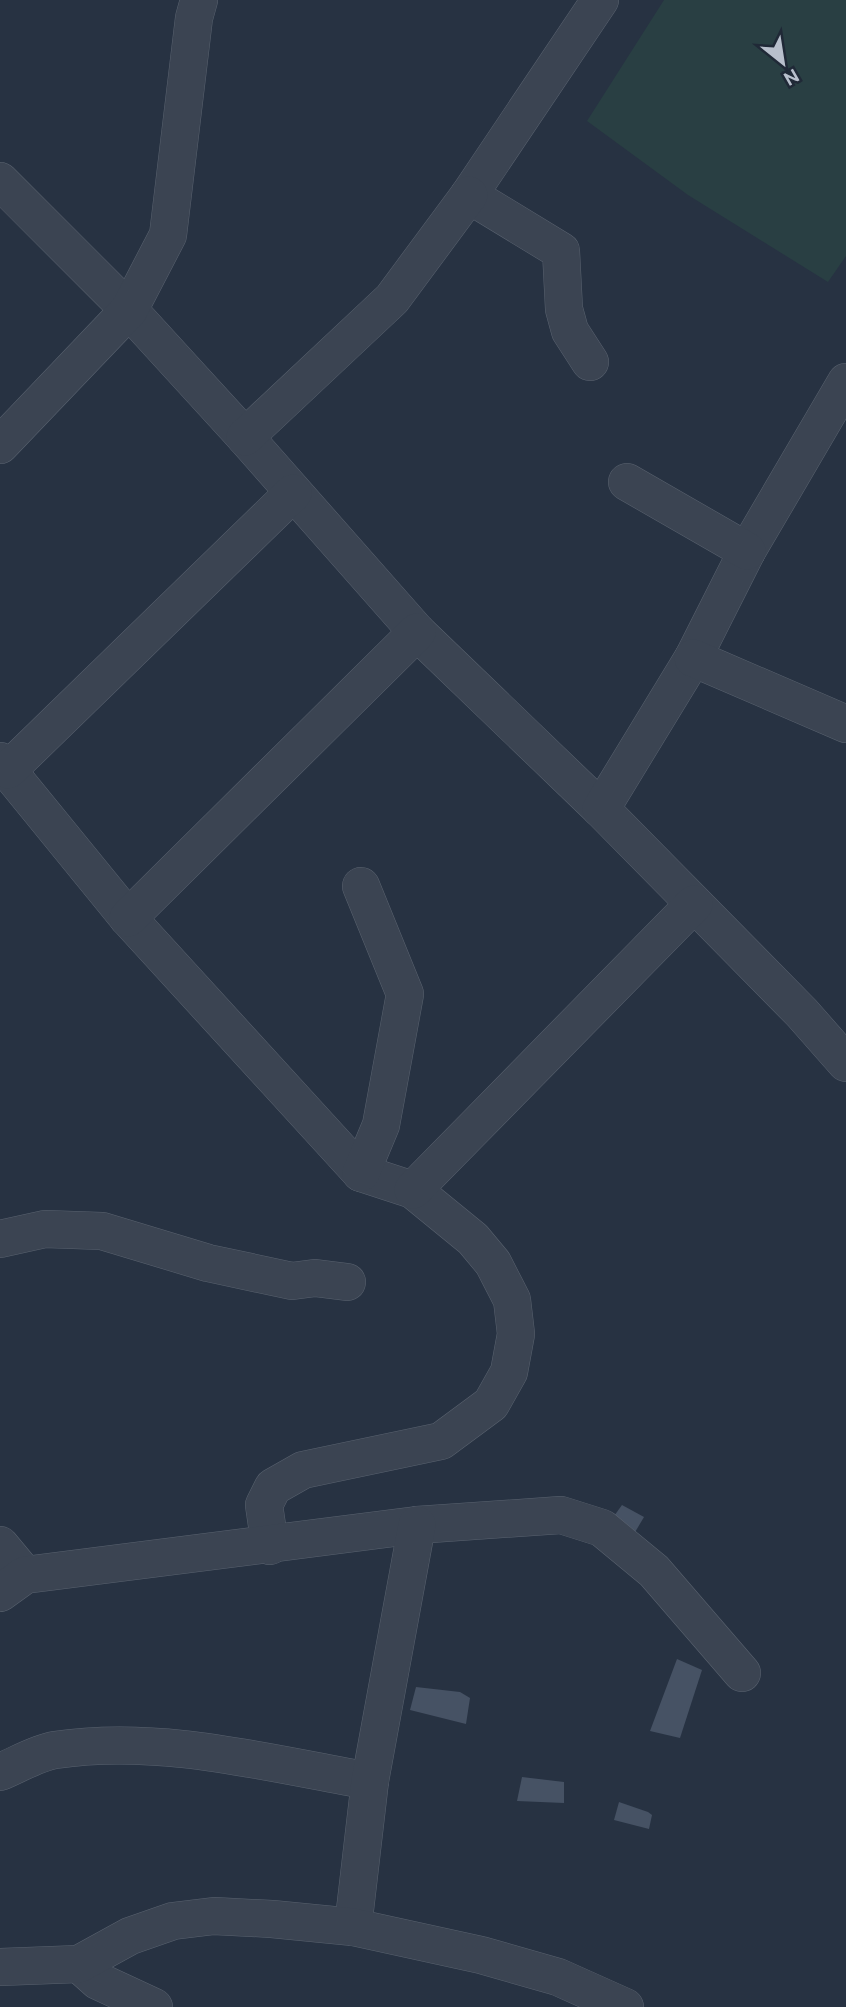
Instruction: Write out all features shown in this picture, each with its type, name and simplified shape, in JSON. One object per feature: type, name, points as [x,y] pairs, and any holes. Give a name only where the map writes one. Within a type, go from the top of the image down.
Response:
[{"type":"street","points":[[0,444],[129,310],[168,235],[194,18],[199,0]]},
{"type":"street","points":[[245,437],[392,299],[469,195],[600,0]]},
{"type":"street","points":[[0,181],[129,310],[417,632],[601,809],[792,1003],[846,1063]]},
{"type":"street","points":[[469,195],[561,251],[564,309],[569,331],[590,362]]},
{"type":"street","points":[[601,809],[694,658],[747,551],[846,382]]},
{"type":"street","points":[[626,482],[747,551]]},
{"type":"street","points":[[270,1546],[264,1505],[273,1487],[303,1470],[441,1441],[491,1404],[509,1372],[516,1334],[512,1300],[493,1263],[473,1238],[413,1190],[361,1173],[128,918],[4,766],[293,493]]},
{"type":"street","points":[[128,918],[417,632]]},
{"type":"street","points":[[694,658],[846,724]]},
{"type":"street","points":[[361,1173],[382,1125],[405,994],[362,886]]},
{"type":"street","points":[[413,1190],[694,904]]},
{"type":"street","points":[[0,1240],[45,1229],[102,1231],[208,1263],[292,1281],[315,1278],[347,1282]]},
{"type":"street","points":[[0,1545],[12,1584],[417,1525],[561,1515],[602,1528],[654,1571],[742,1673]]},
{"type":"street","points":[[353,1927],[370,1781],[417,1525]]},
{"type":"street","points":[[0,1772],[52,1750],[121,1746],[195,1750],[370,1781]]},
{"type":"street","points":[[0,1967],[79,1964],[130,1936],[173,1921],[214,1916],[353,1927],[481,1955],[558,1977],[625,2007]]},
{"type":"street","points":[[79,1964],[130,2003]]},
{"type":"green space","points":[[664,0],[846,0],[846,256],[828,282],[688,195],[587,121]]},
{"type":"building","points":[[622,1505],[644,1517],[631,1539],[609,1523]]},
{"type":"building","points":[[677,1659],[702,1670],[680,1738],[650,1731]]},
{"type":"building","points":[[416,1687],[460,1692],[470,1698],[466,1724],[410,1710]]},
{"type":"building","points":[[522,1777],[564,1782],[564,1803],[517,1801]]},
{"type":"building","points":[[619,1802],[652,1815],[649,1829],[614,1820]]}]
